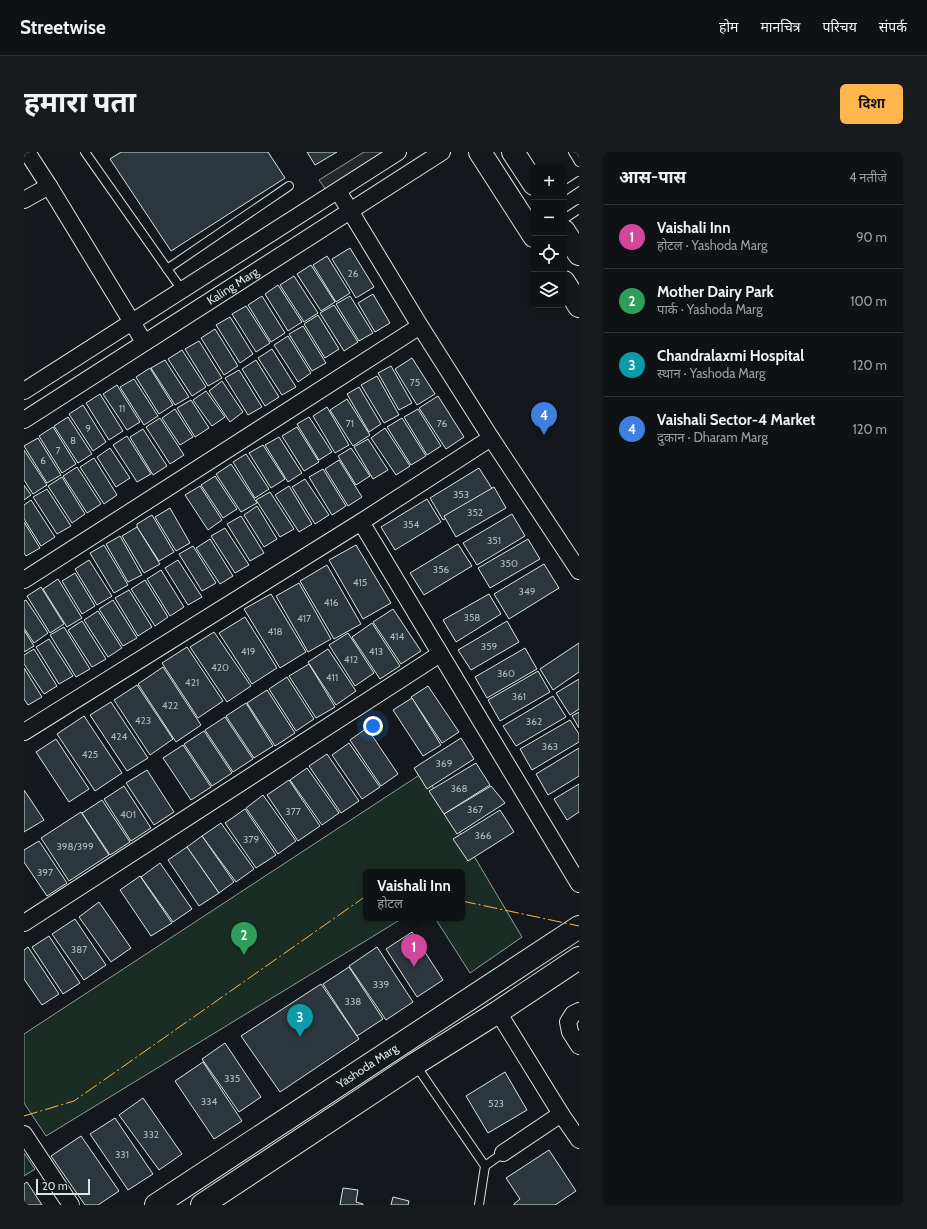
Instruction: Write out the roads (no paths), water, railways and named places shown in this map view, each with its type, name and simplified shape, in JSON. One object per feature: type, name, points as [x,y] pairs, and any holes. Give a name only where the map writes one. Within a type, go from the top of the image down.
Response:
[{"type":"street","points":[[27,152],[144,342]]},
{"type":"street","name":"Kaling Marg","points":[[24,391],[398,152]]},
{"type":"street","name":"Kaling Marg","points":[[24,420],[442,152]]},
{"type":"street","points":[[480,152],[531,231]]},
{"type":"street","points":[[513,152],[531,179]]},
{"type":"street","points":[[24,200],[49,186]]},
{"type":"street","points":[[338,190],[420,326],[491,438],[579,570]]},
{"type":"street","points":[[567,235],[579,254]]},
{"type":"street","points":[[567,287],[579,306]]},
{"type":"street","points":[[24,580],[420,326]]},
{"type":"street","points":[[24,732],[361,522],[491,438]]},
{"type":"street","points":[[361,522],[579,884]]},
{"type":"street","points":[[24,924],[440,654]]},
{"type":"street","name":"Yashoda Marg","points":[[156,1205],[579,927]]},
{"type":"street","name":"Yashoda Marg","points":[[202,1205],[415,1064],[498,1012],[579,958]]},
{"type":"street","points":[[579,1011],[573,1014],[568,1022],[570,1032],[579,1046]]},
{"type":"street","points":[[498,1012],[561,1114],[579,1140]]},
{"type":"street","points":[[503,1153],[561,1114]]},
{"type":"street","points":[[24,1134],[71,1205]]},
{"type":"street","points":[[253,1141],[263,1164]]},
{"type":"lane","points":[[85,152],[182,290]]},
{"type":"lane","points":[[573,152],[579,162]]},
{"type":"lane","points":[[567,189],[579,181]]},
{"type":"lane","points":[[167,269],[289,186]]},
{"type":"lane","points":[[567,217],[579,209]]},
{"type":"lane","points":[[415,1064],[485,1166],[479,1205]]},
{"type":"lane","points":[[485,1166],[503,1153]]},
{"type":"place","name":"Vaishali Sector-4 Market","points":[[544,435]]},
{"type":"place","name":"Mother Dairy Park","points":[[244,955]]},
{"type":"place","name":"Vaishali Inn","points":[[414,967]]},
{"type":"place","name":"Chandralaxmi Hospital","points":[[300,1037]]}]
